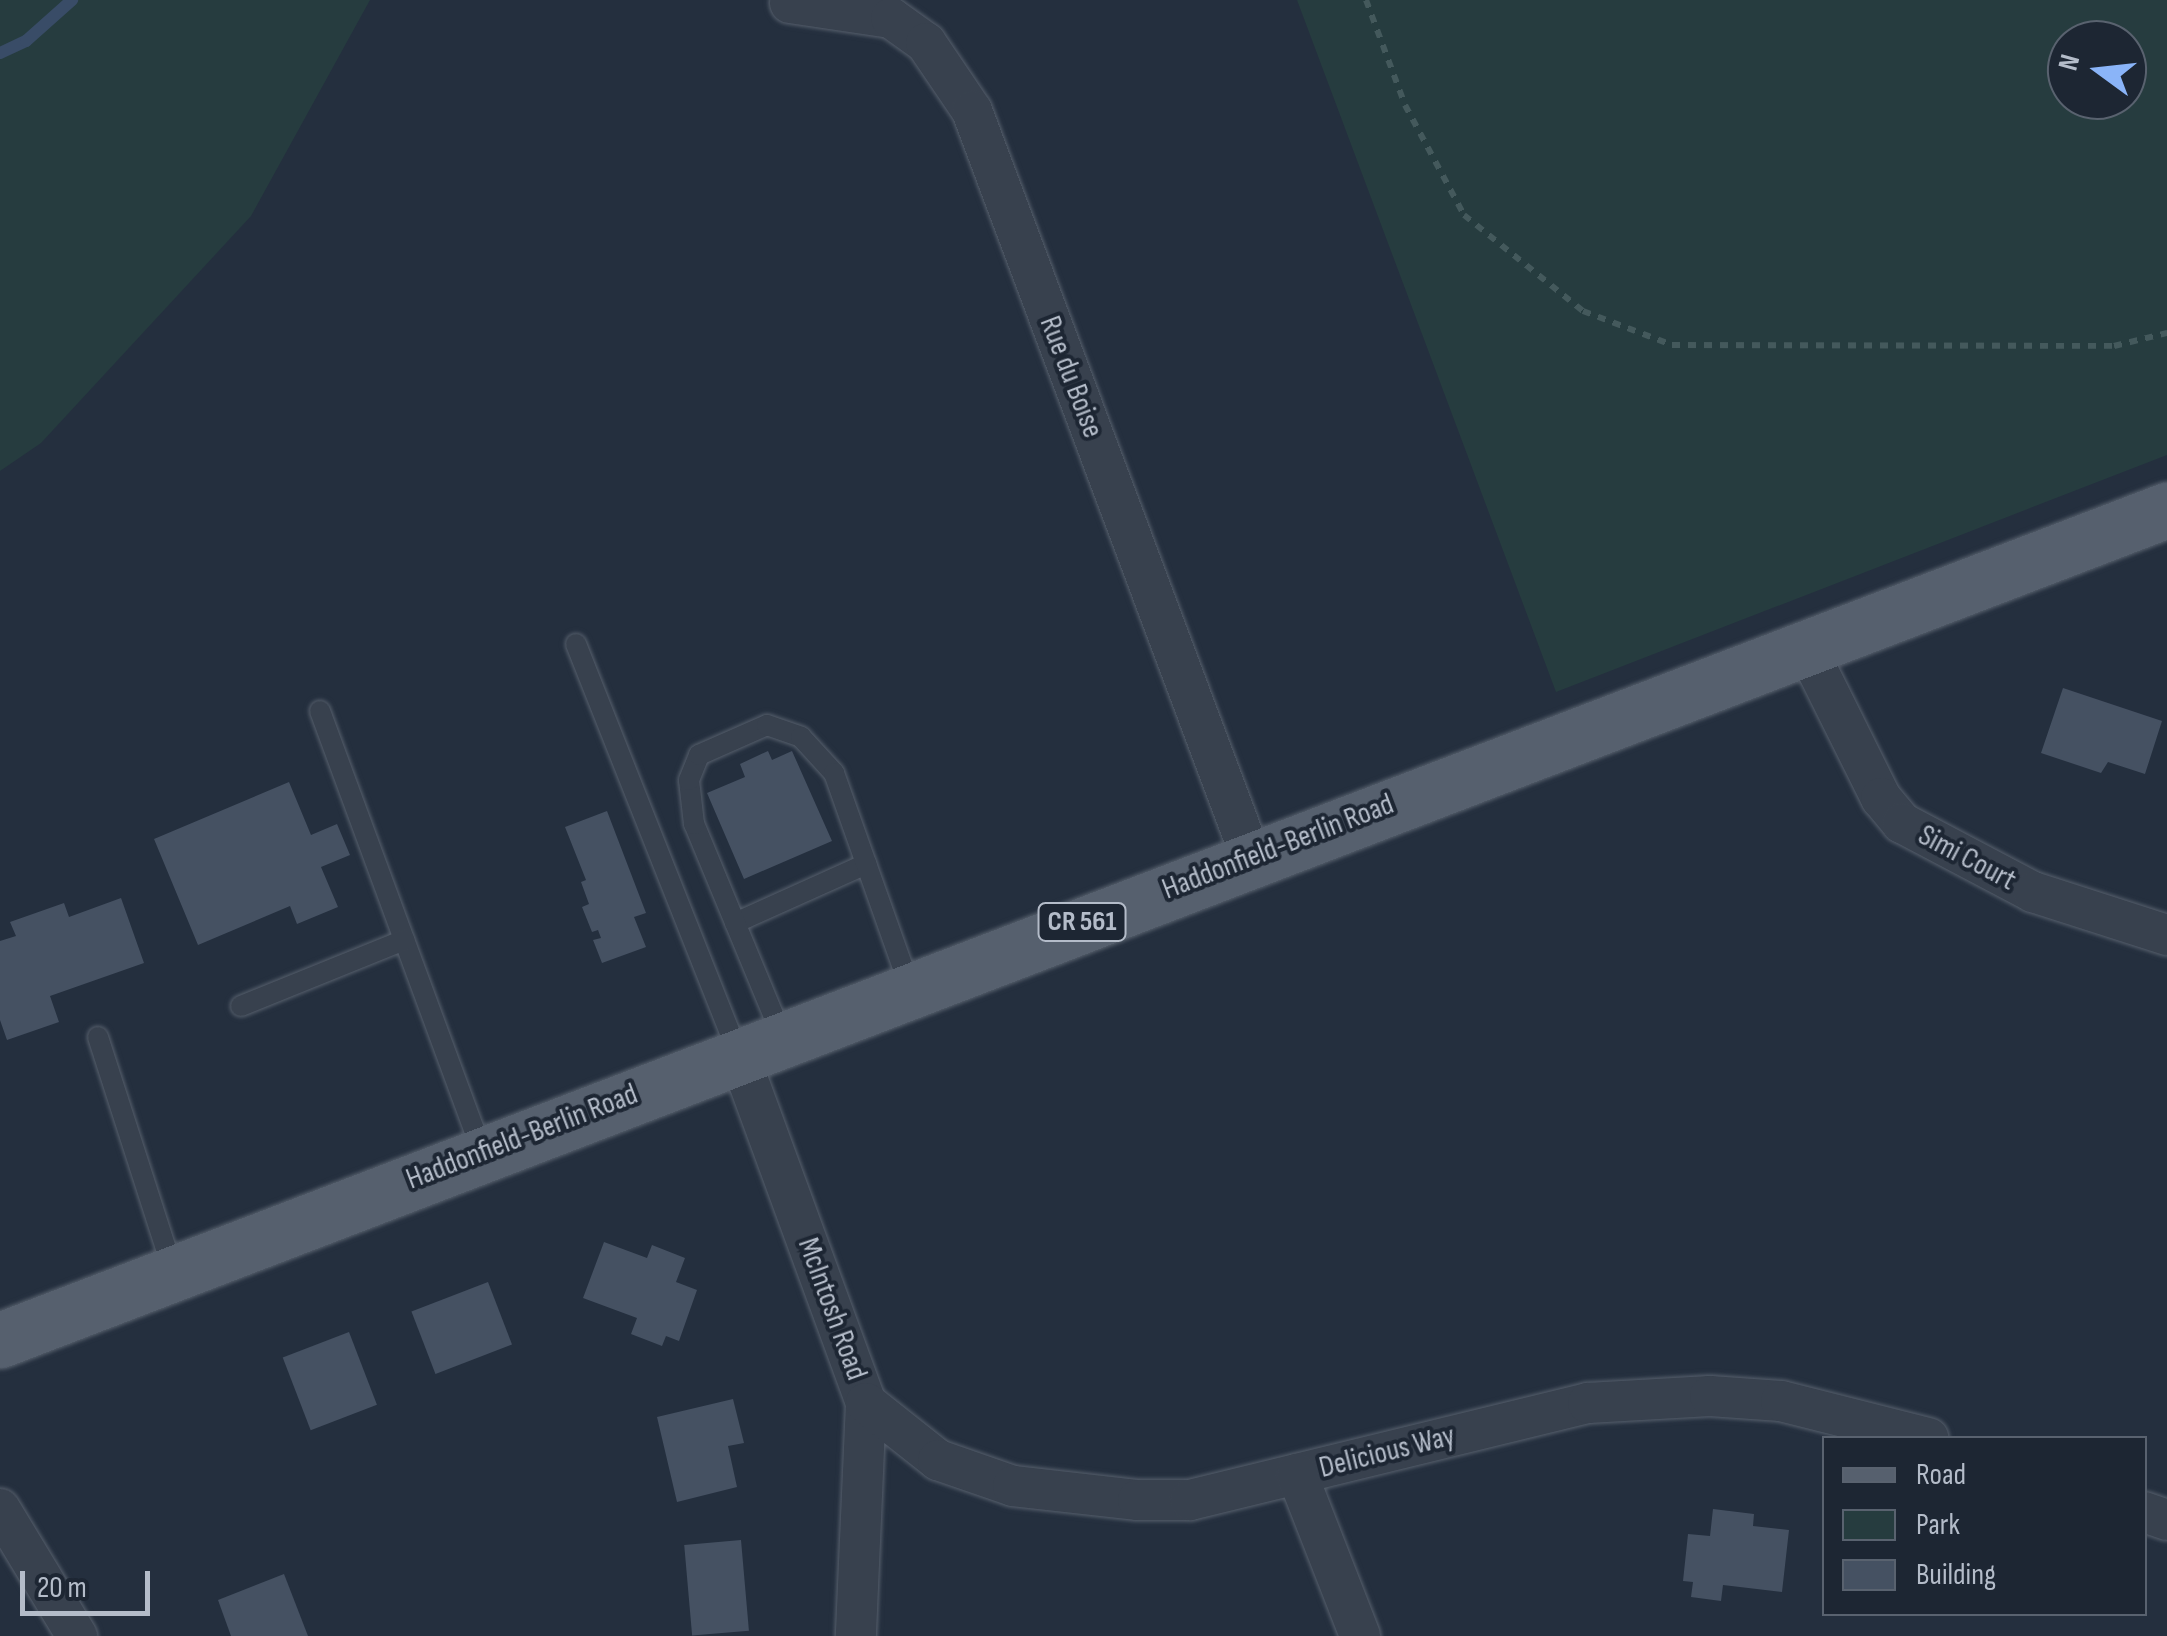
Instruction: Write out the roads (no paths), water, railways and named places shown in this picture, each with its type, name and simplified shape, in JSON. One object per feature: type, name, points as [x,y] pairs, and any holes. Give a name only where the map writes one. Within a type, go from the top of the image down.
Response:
[{"type":"main road","name":"Haddonfield-Berlin Road","points":[[0,1340],[760,1045],[2167,510]]},
{"type":"street","name":"Rue du Boise","points":[[790,3],[892,18],[926,43],[972,111],[1251,857]]},
{"type":"street","name":"Simi Court","points":[[1806,647],[1881,798],[1902,823],[2033,892],[2167,935]]},
{"type":"street","name":"McIntosh Road","points":[[760,1045],[866,1403],[856,1636]]},
{"type":"street","name":"Delicious Way","points":[[866,1403],[938,1460],[1013,1486],[1190,1500],[1588,1403],[1710,1396],[1781,1401],[1920,1436]]},
{"type":"street","points":[[1297,1474],[1360,1636]]},
{"type":"street","points":[[0,1508],[77,1636]]},
{"type":"lane","points":[[576,644],[760,1045]]},
{"type":"lane","points":[[320,711],[482,1152]]},
{"type":"lane","points":[[760,1045],[735,923],[694,824],[690,780],[699,755],[766,725],[801,737],[834,773],[910,988]]},
{"type":"lane","points":[[735,923],[866,864]]},
{"type":"lane","points":[[241,1006],[404,940]]},
{"type":"lane","points":[[98,1037],[174,1273]]},
{"type":"waterway","points":[[0,53],[26,41],[72,0]]}]
